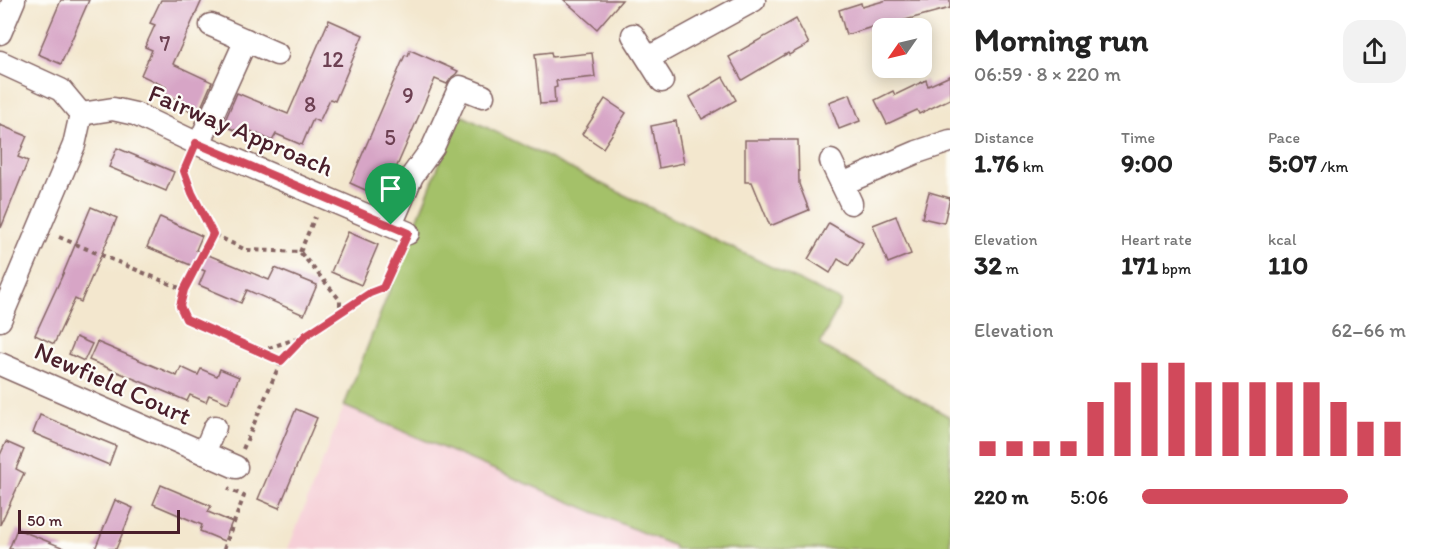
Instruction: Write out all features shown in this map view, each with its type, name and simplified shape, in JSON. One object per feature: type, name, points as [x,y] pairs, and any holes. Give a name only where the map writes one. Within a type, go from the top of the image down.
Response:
[{"type":"street","points":[[0,33],[14,0]]},
{"type":"street","points":[[648,58],[754,0]]},
{"type":"street","points":[[211,25],[277,54]]},
{"type":"street","points":[[633,35],[662,81]]},
{"type":"street","points":[[198,143],[246,40]]},
{"type":"street","points":[[0,62],[61,90],[81,114],[74,146],[0,320]]},
{"type":"street","points":[[399,229],[412,176],[433,147],[460,87],[483,96]]},
{"type":"street","name":"Fairway Approach","points":[[81,114],[113,109],[135,114],[399,229]]},
{"type":"street","points":[[831,161],[846,193],[917,152],[950,141]]},
{"type":"street","name":"Newfield Court","points":[[0,364],[236,467]]},
{"type":"street","name":"Newfield Court","points":[[204,453],[215,427]]},
{"type":"path","points":[[198,143],[184,171],[192,193],[213,234],[246,249],[300,252],[340,300],[340,313]]},
{"type":"path","points":[[300,252],[323,197]]},
{"type":"path","points":[[39,228],[184,290]]},
{"type":"path","points":[[259,352],[306,335],[370,293],[383,288],[399,229]]},
{"type":"path","points":[[213,234],[184,290],[180,306],[186,319],[281,361]]},
{"type":"path","points":[[224,549],[244,496],[227,488],[281,361],[306,335]]},
{"type":"shaded area","points":[[459,114],[841,301],[820,345],[950,417],[950,549],[288,549]]},
{"type":"green space","points":[[459,114],[841,301],[820,345],[950,417],[950,549],[674,549],[674,546],[344,406]]},
{"type":"building","points":[[61,0],[89,0],[61,64],[38,54]]},
{"type":"building","points":[[161,0],[202,0],[173,64],[212,82],[198,114],[184,108],[186,104],[163,93],[166,87],[141,75],[152,50],[145,47],[155,25],[150,23]]},
{"type":"building","points":[[564,0],[622,0],[597,29]]},
{"type":"building","points":[[887,0],[950,0],[950,8],[913,18],[872,18],[872,27],[846,35],[839,10],[861,3],[862,7]]},
{"type":"building","points":[[796,19],[809,44],[789,55],[788,53],[742,80],[729,57]]},
{"type":"building","points":[[329,20],[363,35],[335,101],[330,99],[319,122],[313,119],[302,145],[276,134],[272,141],[251,131],[249,136],[223,125],[237,93],[288,114]]},
{"type":"building","points":[[410,50],[458,71],[447,84],[435,79],[383,198],[350,183],[405,55],[408,56]]},
{"type":"building","points":[[551,52],[552,57],[592,53],[595,77],[556,81],[555,103],[540,104],[535,54]]},
{"type":"building","points":[[950,76],[950,99],[919,114],[917,110],[887,124],[875,100],[893,91],[895,95],[926,80],[928,86]]},
{"type":"building","points":[[723,77],[736,100],[702,119],[690,97]]},
{"type":"building","points":[[850,94],[860,121],[839,129],[829,102]]},
{"type":"building","points":[[605,99],[626,113],[603,148],[582,134]]},
{"type":"building","points":[[676,121],[684,163],[659,168],[651,126]]},
{"type":"building","points":[[0,125],[27,136],[18,157],[28,161],[1,228]]},
{"type":"building","points":[[745,140],[798,140],[799,184],[809,210],[770,226],[752,182],[745,182]]},
{"type":"building","points":[[117,148],[174,172],[166,191],[109,167]]},
{"type":"building","points":[[929,192],[950,198],[944,223],[922,218]]},
{"type":"building","points":[[91,207],[117,218],[81,302],[75,299],[54,344],[35,335]]},
{"type":"building","points":[[896,216],[911,254],[888,263],[873,225]]},
{"type":"building","points":[[160,217],[202,236],[196,250],[269,280],[275,268],[317,285],[304,315],[247,290],[241,303],[199,285],[205,271],[147,247]]},
{"type":"building","points":[[829,223],[863,243],[849,266],[838,259],[830,273],[808,259]]},
{"type":"building","points":[[348,232],[378,245],[361,285],[331,272]]},
{"type":"building","points":[[76,337],[92,344],[84,361],[69,354]]},
{"type":"building","points":[[97,342],[177,376],[181,367],[198,375],[201,369],[217,376],[220,369],[239,377],[228,403],[209,395],[206,402],[190,395],[187,401],[89,360]]},
{"type":"building","points":[[296,409],[317,418],[279,508],[258,499]]},
{"type":"building","points":[[40,415],[116,446],[109,465],[33,433]]},
{"type":"building","points":[[6,442],[24,450],[16,469],[24,473],[0,525],[0,455]]},
{"type":"building","points":[[161,485],[211,506],[208,512],[232,522],[224,541],[200,531],[202,525],[153,504]]},
{"type":"building","points":[[115,500],[133,508],[116,549],[95,549]]},
{"type":"building","points":[[17,529],[64,548],[64,549],[9,549]]},
{"type":"route","points":[[196,143],[391,225],[408,233],[383,288],[370,293],[306,335],[281,361],[186,319],[180,306],[184,290],[213,234],[192,193],[184,171],[196,143]]}]
